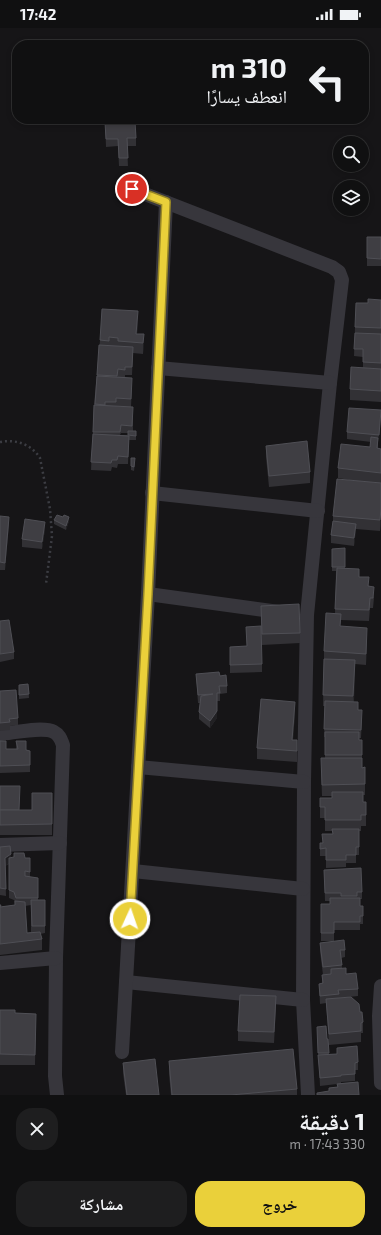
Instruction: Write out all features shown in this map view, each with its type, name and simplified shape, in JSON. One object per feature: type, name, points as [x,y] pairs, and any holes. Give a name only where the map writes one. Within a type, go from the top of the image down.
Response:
[{"type":"street","points":[[132,189],[332,267],[339,272],[341,276],[342,284],[330,383],[308,615],[303,889],[303,1000],[308,1095]]},
{"type":"street","points":[[122,1052],[148,594],[166,202]]},
{"type":"street","points":[[158,368],[330,383]]},
{"type":"street","points":[[152,493],[318,511]]},
{"type":"street","points":[[148,594],[308,615]]},
{"type":"street","points":[[0,734],[45,730],[54,732],[60,738],[63,745],[56,958],[55,1076],[57,1095]]},
{"type":"street","points":[[138,766],[304,782]]},
{"type":"street","points":[[0,844],[60,843]]},
{"type":"street","points":[[133,871],[303,889]]},
{"type":"street","points":[[0,963],[56,958]]},
{"type":"street","points":[[126,982],[303,1000]]},
{"type":"street","points":[[381,986],[379,1016],[381,1083]]},
{"type":"path","points":[[0,442],[9,440],[21,442],[36,451],[40,458],[50,509],[52,536],[46,584]]},
{"type":"building","points":[[105,124],[135,124],[136,138],[127,138],[128,158],[119,158],[118,139],[106,139]]},
{"type":"building","points":[[367,237],[381,237],[381,259],[367,258]]},
{"type":"building","points":[[368,299],[381,300],[381,328],[355,327],[356,303],[368,303]]},
{"type":"building","points":[[102,309],[138,311],[136,334],[144,334],[143,343],[118,341],[118,338],[109,337],[109,341],[100,340]]},
{"type":"building","points":[[355,333],[381,334],[381,363],[363,362],[363,349],[354,349]]},
{"type":"building","points":[[99,345],[133,347],[132,367],[125,367],[125,370],[118,369],[117,376],[97,375]]},
{"type":"building","points":[[351,367],[381,369],[381,391],[350,389]]},
{"type":"building","points":[[97,376],[132,378],[131,399],[116,398],[116,402],[105,402],[105,405],[95,404]]},
{"type":"building","points":[[94,405],[133,407],[132,426],[121,425],[120,432],[93,432]]},
{"type":"building","points":[[349,408],[381,410],[379,435],[347,432]]},
{"type":"building","points":[[128,431],[136,431],[136,436],[128,435]]},
{"type":"building","points":[[93,434],[129,436],[128,457],[118,456],[117,460],[112,460],[111,463],[91,462]]},
{"type":"building","points":[[371,437],[378,438],[377,448],[381,449],[381,473],[338,468],[341,444],[370,447]]},
{"type":"building","points":[[307,441],[310,472],[269,476],[266,446]]},
{"type":"building","points":[[131,458],[135,458],[134,467],[131,466]]},
{"type":"building","points":[[337,479],[381,483],[380,520],[333,516]]},
{"type":"building","points":[[57,515],[69,517],[66,526],[54,520]]},
{"type":"building","points":[[0,516],[9,517],[5,563],[0,562]]},
{"type":"building","points":[[25,519],[45,522],[42,542],[22,539]]},
{"type":"building","points":[[333,521],[356,524],[354,538],[331,535]]},
{"type":"building","points":[[345,548],[345,567],[332,567],[332,549]]},
{"type":"building","points":[[337,568],[359,569],[359,577],[369,577],[368,586],[374,587],[373,598],[370,598],[369,610],[335,609]]},
{"type":"building","points":[[299,604],[300,633],[262,634],[261,606]]},
{"type":"building","points":[[326,613],[341,614],[340,626],[367,628],[366,654],[324,651]]},
{"type":"building","points":[[9,620],[14,652],[0,654],[0,621]]},
{"type":"building","points":[[261,626],[262,664],[230,665],[230,647],[247,646],[246,627]]},
{"type":"building","points":[[324,659],[355,660],[353,696],[323,695]]},
{"type":"building","points":[[219,672],[220,676],[226,675],[227,686],[219,686],[220,693],[217,693],[217,711],[210,721],[199,712],[201,696],[213,694],[198,695],[196,674]]},
{"type":"building","points":[[28,684],[29,694],[19,695],[19,685]]},
{"type":"building","points":[[16,690],[18,718],[9,719],[10,722],[0,723],[0,691]]},
{"type":"building","points":[[261,699],[295,702],[292,740],[297,740],[297,751],[257,748]]},
{"type":"building","points":[[325,701],[358,702],[358,710],[362,710],[361,730],[324,729]]},
{"type":"building","points":[[325,732],[359,732],[359,740],[362,740],[362,755],[325,755]]},
{"type":"building","points":[[0,741],[6,741],[6,749],[18,749],[16,741],[26,741],[26,750],[30,751],[30,765],[0,766]]},
{"type":"building","points":[[321,758],[362,758],[362,768],[365,767],[365,784],[322,785]]},
{"type":"building","points":[[0,786],[20,786],[19,810],[0,810]]},
{"type":"building","points":[[332,792],[363,792],[363,802],[366,802],[366,815],[361,815],[361,820],[325,820],[325,807],[320,807],[320,798],[332,798]]},
{"type":"building","points":[[32,793],[52,793],[52,824],[0,825],[0,810],[32,810]]},
{"type":"building","points":[[332,829],[359,829],[359,847],[356,847],[356,855],[346,855],[346,860],[326,860],[326,848],[320,849],[320,843],[323,843],[322,834],[333,834]]},
{"type":"building","points":[[10,846],[11,854],[5,858],[6,889],[0,888],[0,847]]},
{"type":"building","points":[[14,853],[24,853],[25,858],[30,858],[30,872],[25,871],[25,876],[38,878],[38,898],[16,898],[14,892],[9,890],[9,858],[14,857]]},
{"type":"building","points":[[361,868],[362,892],[357,892],[357,896],[341,896],[341,893],[325,893],[324,870]]},
{"type":"building","points":[[330,898],[360,898],[360,906],[363,906],[363,916],[360,916],[360,922],[334,922],[334,933],[321,933],[321,904],[330,904]]},
{"type":"building","points":[[31,900],[45,900],[45,926],[32,926]]},
{"type":"building","points":[[15,901],[25,902],[27,933],[40,932],[42,939],[0,944],[0,907],[15,905]]},
{"type":"building","points":[[344,940],[345,950],[340,950],[342,965],[323,967],[320,943]]},
{"type":"building","points":[[346,968],[346,974],[356,973],[358,989],[338,990],[339,994],[320,996],[319,984],[323,983],[322,975],[331,974],[331,969]]},
{"type":"building","points":[[240,995],[276,996],[274,1032],[238,1031]]},
{"type":"building","points":[[351,997],[359,1004],[360,1012],[362,1012],[363,1022],[361,1023],[361,1031],[329,1034],[326,999]]},
{"type":"building","points":[[0,1010],[15,1010],[15,1013],[36,1014],[35,1055],[0,1054]]},
{"type":"building","points":[[326,1026],[329,1053],[318,1053],[317,1027]]},
{"type":"building","points":[[357,1046],[358,1062],[355,1063],[355,1074],[320,1078],[318,1055],[337,1054],[337,1048]]},
{"type":"building","points":[[293,1049],[297,1089],[231,1095],[172,1095],[169,1061]]},
{"type":"building","points":[[155,1059],[159,1095],[127,1095],[123,1063]]},
{"type":"building","points":[[358,1082],[359,1095],[317,1095],[317,1093],[329,1091],[329,1088],[338,1087],[337,1084]]},
{"type":"route","points":[[130,919],[148,594],[166,202],[132,189]]}]
